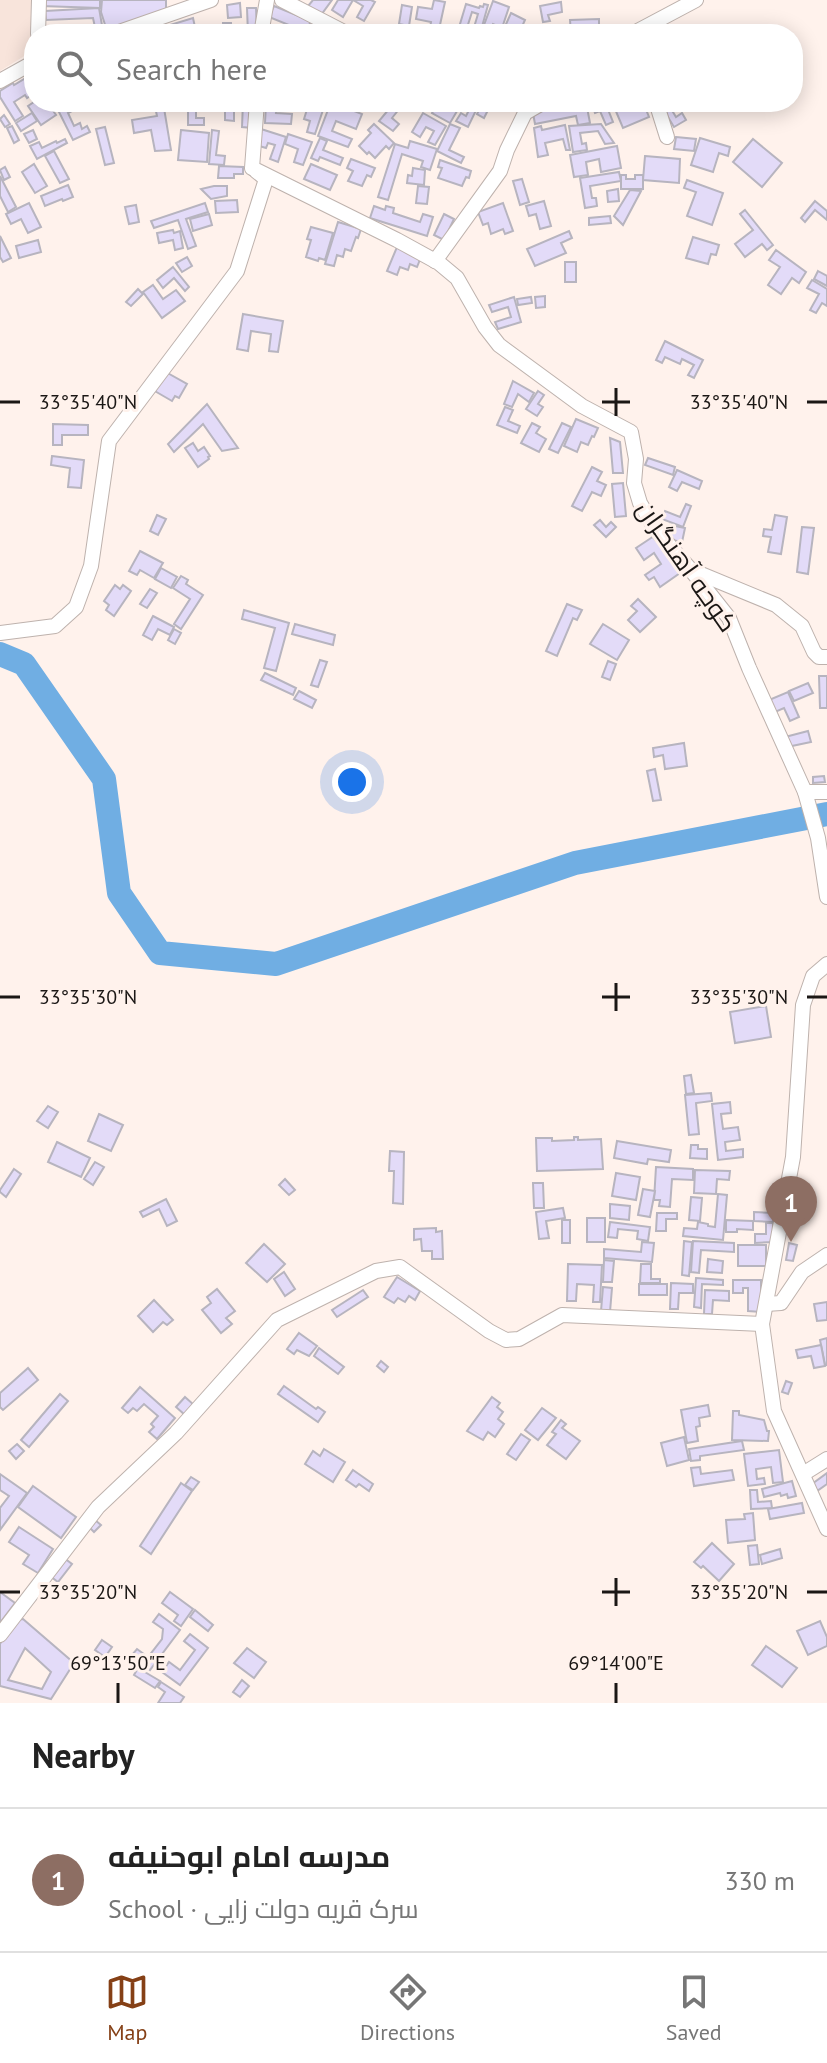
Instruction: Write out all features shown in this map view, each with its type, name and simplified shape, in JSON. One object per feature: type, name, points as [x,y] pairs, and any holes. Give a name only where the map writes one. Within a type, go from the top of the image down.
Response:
[{"type":"street","points":[[38,24],[39,0]]},
{"type":"street","points":[[142,24],[211,0]]},
{"type":"street","points":[[263,24],[267,0]]},
{"type":"street","points":[[282,0],[329,24]]},
{"type":"street","points":[[651,24],[696,0]]},
{"type":"street","points":[[0,81],[24,68]]},
{"type":"street","points":[[0,633],[55,626],[76,607],[91,566],[109,441],[237,271],[266,179],[252,168],[256,112]]},
{"type":"street","points":[[435,261],[500,171],[527,112]]},
{"type":"street","points":[[659,112],[667,137]]},
{"type":"street","name":"کوچه آهنگران","points":[[252,168],[435,261],[457,278],[499,345],[582,406],[631,432],[636,459],[634,483],[640,503],[656,530],[729,618],[805,792],[818,838],[827,897]]},
{"type":"street","points":[[691,570],[776,605],[802,626],[814,652],[819,657],[827,657]]},
{"type":"street","points":[[805,792],[827,792]]},
{"type":"street","points":[[827,964],[813,976],[803,1005],[793,1157],[762,1324],[774,1411],[827,1529]]},
{"type":"street","points":[[766,1304],[781,1303],[802,1272],[827,1255]]},
{"type":"street","points":[[0,1635],[98,1507],[176,1433],[277,1320],[376,1271],[400,1267],[506,1340],[519,1339],[562,1315],[762,1324]]},
{"type":"street","points":[[803,1474],[827,1459]]},
{"type":"shaded area","points":[[0,0],[41,0],[36,24],[24,24],[24,56],[0,71]]},
{"type":"building","points":[[41,0],[100,0],[100,8],[41,6]]},
{"type":"building","points":[[102,0],[166,0],[166,12],[129,24],[105,24]]},
{"type":"building","points":[[313,0],[332,0],[321,15],[308,6]]},
{"type":"building","points":[[338,0],[353,0],[343,17],[332,10]]},
{"type":"building","points":[[353,0],[375,2],[364,21],[357,17],[363,6]]},
{"type":"building","points":[[434,0],[445,2],[440,24],[416,19],[418,7],[432,9]]},
{"type":"building","points":[[493,1],[509,7],[503,24],[484,24]]},
{"type":"building","points":[[561,2],[562,12],[548,15],[550,21],[543,22],[540,6]]},
{"type":"building","points":[[240,3],[241,17],[228,18],[227,5]]},
{"type":"building","points":[[466,4],[479,8],[488,5],[483,24],[475,24],[478,14],[472,12],[468,24],[460,24]]},
{"type":"building","points":[[402,5],[412,7],[409,24],[399,24]]},
{"type":"building","points":[[274,6],[311,21],[310,24],[286,24],[269,17]]},
{"type":"building","points":[[99,8],[102,24],[94,24],[93,18],[46,20],[45,11]]},
{"type":"building","points":[[247,8],[256,8],[257,24],[248,24]]},
{"type":"building","points":[[511,13],[525,20],[523,24],[506,24]]},
{"type":"building","points":[[193,18],[194,24],[173,24]]},
{"type":"building","points":[[599,19],[599,24],[570,24],[570,20]]},
{"type":"building","points":[[24,79],[24,96],[14,102],[23,116],[15,121],[0,97],[0,91]]},
{"type":"building","points":[[32,112],[54,112],[56,115],[41,125]]},
{"type":"building","points":[[59,112],[70,112],[74,126],[80,123],[82,129],[87,126],[90,132],[73,140]]},
{"type":"building","points":[[156,112],[165,112],[171,150],[155,151],[151,130],[134,133],[132,120],[157,116]]},
{"type":"building","points":[[188,112],[196,112],[196,118],[204,118],[204,125],[188,125]]},
{"type":"building","points":[[225,112],[234,112],[234,121],[225,120]]},
{"type":"building","points":[[243,112],[253,112],[252,128],[242,127]]},
{"type":"building","points":[[266,112],[292,114],[291,124],[265,123]]},
{"type":"building","points":[[306,112],[322,112],[315,134],[307,132],[310,121],[304,119]]},
{"type":"building","points":[[327,112],[362,114],[356,129],[336,121],[332,131],[352,139],[348,147],[318,136]]},
{"type":"building","points":[[386,112],[397,112],[392,118],[399,124],[393,131],[379,121]]},
{"type":"building","points":[[433,112],[456,112],[450,123]]},
{"type":"building","points":[[468,112],[475,112],[468,127],[456,121],[461,113],[466,116]]},
{"type":"building","points":[[588,112],[590,123],[578,125],[576,116],[535,124],[533,113]]},
{"type":"building","points":[[600,112],[609,112],[613,122],[606,125]]},
{"type":"building","points":[[616,112],[647,112],[649,117],[623,128]]},
{"type":"building","points":[[665,112],[673,112],[676,117],[682,113],[686,120],[674,127]]},
{"type":"building","points":[[32,113],[37,121],[21,131],[16,123]]},
{"type":"building","points":[[423,113],[446,126],[435,145],[428,142],[434,131],[426,127],[420,137],[412,132]]},
{"type":"building","points":[[4,115],[10,124],[5,127],[0,119]]},
{"type":"building","points":[[374,124],[394,143],[389,149],[386,146],[375,158],[359,146],[371,133],[368,130]]},
{"type":"building","points":[[450,124],[460,128],[449,150],[464,157],[461,163],[437,151]]},
{"type":"building","points":[[601,124],[614,143],[605,144],[598,131],[580,133],[587,150],[573,152],[569,126]]},
{"type":"building","points":[[565,125],[570,150],[566,150],[563,139],[545,143],[548,155],[538,157],[534,128],[541,126],[542,130]]},
{"type":"building","points":[[12,126],[19,140],[14,143],[7,128]]},
{"type":"building","points":[[105,127],[114,163],[105,165],[96,129]]},
{"type":"building","points":[[261,129],[286,137],[278,162],[270,159],[275,145],[268,143],[266,148],[256,145]]},
{"type":"building","points":[[33,130],[37,139],[29,143],[24,134]]},
{"type":"building","points":[[181,130],[209,133],[207,162],[178,160]]},
{"type":"building","points":[[212,130],[219,131],[216,155],[225,156],[224,165],[209,164]]},
{"type":"building","points":[[288,134],[312,142],[303,165],[294,162],[298,149],[285,144]]},
{"type":"building","points":[[676,137],[696,139],[694,151],[674,149]]},
{"type":"building","points":[[320,138],[327,141],[323,150],[343,158],[340,165],[320,157],[318,161],[311,158]]},
{"type":"building","points":[[700,138],[730,147],[728,156],[719,153],[713,172],[691,165]]},
{"type":"building","points":[[65,139],[67,143],[37,159],[30,146],[39,142],[42,148]]},
{"type":"building","points":[[753,139],[782,163],[762,187],[733,162]]},
{"type":"building","points":[[410,141],[437,149],[430,170],[421,167],[423,161],[402,154],[388,200],[378,197],[395,144],[408,148]]},
{"type":"building","points":[[617,146],[621,168],[601,172],[599,159],[586,162],[588,175],[574,177],[570,155]]},
{"type":"building","points":[[54,151],[69,179],[60,183],[45,156]]},
{"type":"building","points":[[645,156],[680,159],[679,183],[643,180]]},
{"type":"building","points":[[351,159],[375,168],[362,186],[348,181],[353,171],[347,168]]},
{"type":"building","points":[[440,160],[471,171],[469,178],[466,177],[462,186],[438,178],[442,168],[438,167]]},
{"type":"building","points":[[34,164],[47,186],[35,193],[22,172]]},
{"type":"building","points":[[311,164],[337,175],[330,190],[304,179]]},
{"type":"building","points":[[219,166],[243,167],[243,174],[234,174],[234,178],[218,178]]},
{"type":"building","points":[[5,167],[10,177],[4,180],[0,170]]},
{"type":"building","points":[[413,168],[425,170],[424,185],[407,183]]},
{"type":"building","points":[[619,172],[621,181],[590,186],[597,206],[585,208],[580,178]]},
{"type":"building","points":[[621,175],[626,175],[626,179],[635,179],[635,175],[643,175],[643,189],[621,189]]},
{"type":"building","points":[[0,176],[16,207],[8,212],[0,196]]},
{"type":"building","points":[[522,179],[529,202],[520,205],[513,181]]},
{"type":"building","points":[[687,180],[723,193],[712,225],[687,216],[696,192],[684,188]]},
{"type":"building","points":[[68,185],[73,197],[45,206],[41,196]]},
{"type":"building","points":[[227,186],[227,196],[211,199],[201,189]]},
{"type":"building","points":[[418,186],[429,187],[427,204],[416,203]]},
{"type":"building","points":[[618,189],[619,201],[608,202],[607,191]]},
{"type":"building","points":[[630,190],[641,191],[623,225],[614,216]]},
{"type":"building","points":[[237,200],[238,212],[216,213],[215,201]]},
{"type":"building","points":[[544,201],[551,226],[540,229],[536,214],[529,216],[526,206]]},
{"type":"building","points":[[815,201],[827,211],[827,220],[815,210],[805,222],[801,218]]},
{"type":"building","points":[[29,203],[41,227],[28,233],[21,219],[11,224],[6,214]]},
{"type":"building","points":[[205,203],[208,212],[186,219],[196,246],[188,249],[178,220],[154,228],[151,221]]},
{"type":"building","points":[[503,203],[513,231],[505,234],[503,229],[491,234],[488,223],[483,225],[478,212]]},
{"type":"building","points":[[136,205],[139,222],[129,224],[125,207]]},
{"type":"building","points":[[374,206],[385,210],[386,206],[394,208],[393,213],[420,222],[423,214],[433,217],[427,236],[370,218]]},
{"type":"building","points":[[745,210],[773,245],[767,250],[762,244],[745,257],[735,244],[753,230],[740,214]]},
{"type":"building","points":[[209,214],[212,225],[193,231],[190,219]]},
{"type":"building","points":[[444,214],[454,219],[444,240],[434,235]]},
{"type":"building","points":[[610,216],[611,223],[589,225],[589,218]]},
{"type":"building","points":[[338,222],[361,229],[351,251],[345,249],[343,257],[337,255],[334,266],[325,264]]},
{"type":"building","points":[[311,227],[333,233],[325,260],[306,257]]},
{"type":"building","points":[[173,230],[174,233],[180,231],[183,248],[175,250],[173,240],[159,243],[157,233]]},
{"type":"building","points":[[569,231],[572,238],[561,243],[566,253],[535,266],[527,249]]},
{"type":"building","points":[[0,236],[11,258],[3,262],[0,257]]},
{"type":"building","points":[[693,237],[719,245],[716,255],[711,254],[708,264],[686,258]]},
{"type":"building","points":[[38,240],[41,252],[19,258],[16,246]]},
{"type":"building","points":[[397,247],[421,257],[417,267],[410,264],[408,270],[400,267],[397,275],[387,271]]},
{"type":"building","points":[[776,250],[806,272],[799,283],[792,278],[781,294],[768,285],[780,267],[769,260]]},
{"type":"building","points":[[187,257],[192,266],[182,272],[176,263]]},
{"type":"building","points":[[565,262],[576,262],[576,282],[565,282]]},
{"type":"building","points":[[173,267],[189,287],[185,291],[174,278],[163,288],[157,280]]},
{"type":"building","points":[[818,271],[827,276],[827,286],[814,279]]},
{"type":"building","points":[[812,280],[827,289],[827,306],[822,303],[816,313],[810,310],[819,294],[807,288]]},
{"type":"building","points":[[153,285],[163,299],[176,290],[185,301],[162,318],[143,292]]},
{"type":"building","points":[[138,289],[143,294],[131,306],[126,302]]},
{"type":"building","points":[[545,296],[545,307],[536,308],[535,297]]},
{"type":"building","points":[[514,297],[521,322],[498,329],[495,322],[511,317],[508,307],[492,312],[489,305]]},
{"type":"building","points":[[531,297],[532,303],[518,305],[517,299]]},
{"type":"building","points":[[243,314],[283,321],[278,352],[269,351],[271,334],[251,331],[248,351],[237,349]]},
{"type":"building","points":[[665,341],[703,360],[694,378],[688,375],[694,365],[682,359],[680,364],[665,357],[662,363],[656,360]]},
{"type":"building","points":[[164,371],[187,384],[179,398],[175,396],[172,401],[153,390]]},
{"type":"building","points":[[513,381],[534,393],[529,402],[518,394],[512,407],[504,404]]},
{"type":"building","points":[[538,391],[544,395],[538,404],[543,407],[537,416],[526,409]]},
{"type":"building","points":[[207,404],[238,448],[222,451],[203,424],[174,452],[168,444]]},
{"type":"building","points":[[505,407],[513,410],[508,421],[520,426],[517,433],[497,425]]},
{"type":"building","points":[[576,419],[598,428],[588,445],[581,442],[577,452],[564,446]]},
{"type":"building","points":[[532,423],[540,427],[536,433],[546,439],[539,452],[521,443]]},
{"type":"building","points":[[562,423],[571,427],[558,453],[549,449]]},
{"type":"building","points":[[53,424],[88,425],[88,435],[62,435],[62,445],[53,445]]},
{"type":"building","points":[[610,438],[620,442],[623,473],[613,473]]},
{"type":"building","points":[[193,443],[198,451],[204,447],[210,456],[198,467],[185,448]]},
{"type":"building","points":[[52,456],[84,460],[81,488],[68,487],[70,468],[51,465]]},
{"type":"building","points":[[648,458],[675,467],[673,475],[645,465]]},
{"type":"building","points":[[592,467],[602,472],[597,481],[606,485],[601,496],[592,492],[582,511],[572,506]]},
{"type":"building","points":[[677,470],[702,481],[699,489],[682,482],[677,491],[669,487]]},
{"type":"building","points":[[623,483],[626,516],[615,517],[612,484]]},
{"type":"building","points":[[686,504],[691,506],[683,527],[662,519],[665,511],[680,517]]},
{"type":"building","points":[[157,515],[166,519],[158,535],[150,531]]},
{"type":"building","points":[[775,515],[787,517],[781,554],[768,552],[771,537],[763,536],[764,529],[772,530]]},
{"type":"building","points":[[600,520],[606,527],[611,522],[616,527],[606,537],[594,525]]},
{"type":"building","points":[[670,525],[685,528],[682,542],[667,539]]},
{"type":"building","points":[[802,527],[814,528],[808,574],[797,572]]},
{"type":"building","points":[[654,536],[680,573],[660,587],[654,577],[649,580],[645,575],[661,564],[654,553],[644,560],[636,548]]},
{"type":"building","points":[[140,551],[163,563],[154,578],[140,570],[137,575],[129,571]]},
{"type":"building","points":[[161,568],[177,577],[171,588],[155,579]]},
{"type":"building","points":[[181,576],[188,580],[186,584],[203,595],[181,629],[174,624],[190,599],[173,588]]},
{"type":"building","points":[[115,585],[120,589],[123,585],[131,591],[114,616],[106,610],[109,605],[104,601]]},
{"type":"building","points":[[150,589],[157,593],[147,608],[140,604]]},
{"type":"building","points":[[638,599],[656,617],[640,632],[628,620],[637,611],[631,606]]},
{"type":"building","points":[[567,604],[582,610],[577,620],[573,618],[557,656],[546,651]]},
{"type":"building","points":[[244,610],[289,623],[276,671],[264,668],[275,628],[242,619]]},
{"type":"building","points":[[153,616],[174,627],[170,635],[158,629],[152,640],[143,635]]},
{"type":"building","points":[[295,624],[335,635],[333,645],[292,634]]},
{"type":"building","points":[[603,624],[629,640],[617,660],[590,644]]},
{"type":"building","points":[[174,629],[181,633],[175,644],[168,640]]},
{"type":"building","points":[[320,660],[327,662],[318,687],[311,685]]},
{"type":"building","points":[[608,661],[616,664],[610,680],[602,677]]},
{"type":"building","points":[[265,673],[296,688],[293,695],[261,680]]},
{"type":"building","points":[[819,676],[827,676],[827,708],[820,708]]},
{"type":"building","points":[[808,683],[813,693],[794,701],[789,691]]},
{"type":"building","points":[[299,691],[316,700],[312,708],[294,699]]},
{"type":"building","points":[[788,692],[799,717],[790,721],[784,708],[775,712],[769,700]]},
{"type":"building","points":[[808,731],[811,742],[787,747],[785,737]]},
{"type":"building","points":[[684,743],[687,766],[665,769],[663,755],[654,757],[653,748]]},
{"type":"building","points":[[655,769],[661,800],[653,801],[647,771]]},
{"type":"building","points":[[824,776],[825,782],[813,783],[813,777]]},
{"type":"building","points":[[766,1006],[771,1037],[735,1043],[730,1012]]},
{"type":"building","points":[[691,1075],[694,1093],[686,1094],[684,1076]]},
{"type":"building","points":[[711,1093],[712,1101],[696,1103],[699,1134],[689,1135],[685,1095]]},
{"type":"building","points":[[730,1102],[731,1113],[721,1114],[723,1129],[738,1127],[740,1140],[725,1142],[726,1151],[743,1149],[743,1157],[718,1160],[712,1104]]},
{"type":"building","points":[[48,1106],[58,1112],[48,1128],[37,1121]]},
{"type":"building","points":[[99,1114],[123,1125],[111,1151],[88,1141]]},
{"type":"building","points":[[574,1137],[578,1140],[601,1139],[603,1169],[537,1171],[536,1138],[552,1138],[552,1141],[574,1140]]},
{"type":"building","points":[[617,1141],[671,1150],[669,1162],[648,1159],[647,1164],[614,1158]]},
{"type":"building","points":[[57,1142],[90,1158],[81,1177],[48,1162]]},
{"type":"building","points":[[691,1145],[707,1149],[707,1159],[690,1158]]},
{"type":"building","points":[[390,1151],[404,1152],[403,1204],[393,1203],[394,1171],[389,1171]]},
{"type":"building","points":[[95,1162],[104,1167],[93,1185],[84,1179]]},
{"type":"building","points":[[656,1167],[693,1169],[693,1180],[672,1179],[670,1207],[659,1206],[660,1200],[654,1200]]},
{"type":"building","points":[[14,1169],[21,1174],[6,1197],[0,1190]]},
{"type":"building","points":[[695,1170],[730,1171],[729,1180],[717,1179],[716,1194],[694,1193]]},
{"type":"building","points":[[616,1173],[640,1177],[636,1200],[612,1196]]},
{"type":"building","points":[[285,1179],[295,1190],[289,1195],[279,1185]]},
{"type":"building","points":[[533,1183],[543,1183],[544,1208],[534,1208]]},
{"type":"building","points":[[643,1189],[655,1191],[650,1217],[638,1215]]},
{"type":"building","points":[[718,1194],[727,1195],[723,1240],[683,1236],[684,1228],[697,1229],[698,1222],[715,1227]]},
{"type":"building","points":[[691,1197],[702,1198],[700,1221],[689,1220]]},
{"type":"building","points":[[166,1199],[177,1221],[167,1226],[159,1209],[143,1217],[140,1212]]},
{"type":"building","points":[[610,1204],[630,1206],[629,1220],[610,1218]]},
{"type":"building","points":[[563,1208],[565,1218],[546,1221],[549,1238],[539,1239],[536,1212]]},
{"type":"building","points":[[754,1212],[774,1213],[773,1222],[754,1221]]},
{"type":"building","points":[[657,1213],[677,1213],[677,1219],[666,1219],[666,1231],[656,1231]]},
{"type":"building","points":[[587,1218],[605,1218],[605,1242],[587,1242]]},
{"type":"building","points":[[562,1220],[570,1220],[570,1243],[562,1243]]},
{"type":"building","points":[[726,1220],[753,1221],[753,1230],[726,1232]]},
{"type":"building","points":[[610,1222],[650,1227],[648,1241],[637,1239],[638,1231],[618,1229],[617,1238],[608,1237]]},
{"type":"building","points":[[766,1223],[773,1223],[773,1242],[755,1243],[755,1234],[766,1234]]},
{"type":"building","points":[[436,1228],[436,1232],[442,1231],[443,1259],[432,1259],[432,1251],[422,1251],[421,1239],[414,1240],[414,1229]]},
{"type":"building","points":[[684,1241],[692,1242],[689,1276],[682,1275]]},
{"type":"building","points":[[693,1241],[734,1243],[734,1252],[701,1250],[699,1273],[691,1272]]},
{"type":"building","points":[[642,1242],[654,1243],[652,1262],[604,1258],[604,1249],[641,1252]]},
{"type":"building","points":[[789,1243],[797,1245],[793,1261],[786,1260]]},
{"type":"building","points":[[264,1244],[285,1264],[267,1282],[246,1263]]},
{"type":"building","points":[[738,1245],[766,1245],[766,1266],[738,1266]]},
{"type":"building","points":[[708,1259],[723,1261],[722,1273],[707,1272]]},
{"type":"building","points":[[604,1260],[614,1261],[612,1282],[603,1282]]},
{"type":"building","points":[[568,1264],[602,1265],[600,1302],[593,1302],[594,1285],[577,1284],[576,1301],[567,1301]]},
{"type":"building","points":[[641,1264],[651,1264],[651,1279],[660,1279],[660,1283],[640,1283]]},
{"type":"building","points":[[284,1272],[295,1289],[285,1296],[274,1279]]},
{"type":"building","points":[[397,1277],[420,1291],[415,1300],[409,1296],[405,1302],[398,1298],[394,1303],[384,1297]]},
{"type":"building","points":[[696,1278],[723,1280],[723,1285],[702,1284],[701,1308],[694,1307]]},
{"type":"building","points":[[733,1280],[761,1280],[761,1312],[748,1311],[748,1288],[743,1288],[743,1293],[733,1293]]},
{"type":"building","points":[[671,1283],[693,1284],[693,1293],[679,1293],[678,1309],[670,1309]]},
{"type":"building","points":[[639,1284],[667,1284],[667,1295],[639,1295]]},
{"type":"building","points":[[603,1287],[612,1288],[610,1312],[601,1311]]},
{"type":"building","points":[[217,1289],[235,1311],[226,1318],[232,1324],[221,1333],[202,1310],[211,1303],[207,1297]]},
{"type":"building","points":[[363,1290],[368,1297],[337,1317],[332,1310]]},
{"type":"building","points":[[705,1290],[729,1291],[729,1301],[713,1300],[712,1314],[704,1314]]},
{"type":"building","points":[[154,1300],[173,1320],[167,1325],[163,1322],[153,1332],[138,1316]]},
{"type":"building","points":[[827,1302],[827,1320],[817,1321],[814,1304]]},
{"type":"building","points":[[299,1333],[317,1346],[309,1356],[297,1350],[294,1354],[287,1349]]},
{"type":"building","points":[[827,1338],[827,1365],[825,1365],[820,1340]]},
{"type":"building","points":[[821,1345],[825,1366],[814,1368],[811,1356],[798,1358],[796,1350]]},
{"type":"building","points":[[319,1348],[344,1367],[338,1374],[314,1356]]},
{"type":"building","points":[[381,1361],[388,1367],[384,1372],[377,1366]]},
{"type":"building","points":[[28,1368],[38,1380],[3,1410],[0,1407],[0,1393]]},
{"type":"building","points":[[786,1381],[792,1383],[788,1394],[782,1392]]},
{"type":"building","points":[[284,1386],[325,1412],[318,1422],[278,1394]]},
{"type":"building","points":[[140,1387],[175,1418],[157,1439],[149,1432],[158,1416],[144,1404],[137,1411],[133,1408],[128,1413],[122,1408]]},
{"type":"building","points":[[60,1394],[68,1401],[29,1447],[21,1440]]},
{"type":"building","points":[[185,1397],[194,1405],[185,1415],[176,1407]]},
{"type":"building","points":[[492,1397],[500,1403],[497,1407],[503,1412],[498,1419],[504,1424],[495,1437],[488,1432],[483,1440],[467,1431]]},
{"type":"building","points":[[708,1405],[710,1416],[699,1418],[700,1426],[696,1427],[698,1441],[687,1443],[681,1410]]},
{"type":"building","points":[[542,1408],[556,1418],[538,1440],[525,1430]]},
{"type":"building","points":[[733,1411],[764,1420],[769,1431],[768,1441],[732,1440]]},
{"type":"building","points":[[561,1420],[566,1424],[562,1428],[580,1441],[566,1459],[547,1445],[556,1434],[552,1432]]},
{"type":"building","points":[[521,1434],[530,1440],[516,1460],[507,1454]]},
{"type":"building","points":[[684,1437],[689,1460],[667,1466],[661,1443]]},
{"type":"building","points":[[742,1441],[744,1450],[700,1456],[700,1460],[691,1461],[689,1449]]},
{"type":"building","points":[[17,1444],[24,1451],[16,1459],[9,1451]]},
{"type":"building","points":[[324,1449],[345,1462],[333,1482],[305,1464],[313,1451],[320,1456]]},
{"type":"building","points":[[779,1450],[783,1482],[773,1483],[771,1467],[756,1469],[757,1479],[764,1478],[765,1484],[748,1486],[744,1454]]},
{"type":"building","points":[[700,1467],[701,1474],[732,1470],[734,1480],[694,1486],[691,1468]]},
{"type":"building","points":[[353,1470],[373,1484],[369,1491],[346,1480]]},
{"type":"building","points":[[827,1473],[827,1484],[817,1491],[812,1484]]},
{"type":"building","points":[[0,1474],[27,1493],[0,1530],[0,1508],[9,1496],[0,1490]]},
{"type":"building","points":[[191,1477],[199,1482],[193,1490],[185,1485]]},
{"type":"building","points":[[792,1481],[796,1496],[788,1498],[787,1494],[781,1496],[780,1493],[764,1497],[762,1489]]},
{"type":"building","points":[[181,1483],[192,1491],[151,1554],[140,1546]]},
{"type":"building","points":[[33,1486],[76,1517],[61,1538],[18,1507]]},
{"type":"building","points":[[750,1490],[757,1490],[758,1502],[771,1501],[772,1508],[751,1509]]},
{"type":"building","points":[[802,1503],[804,1513],[770,1519],[768,1509]]},
{"type":"building","points":[[753,1513],[755,1540],[728,1543],[726,1520],[745,1519],[744,1514]]},
{"type":"building","points":[[95,1520],[101,1525],[94,1532],[89,1527]]},
{"type":"building","points":[[19,1527],[53,1549],[38,1573],[23,1564],[29,1555],[9,1542]]},
{"type":"building","points":[[712,1543],[734,1564],[719,1581],[694,1562]]},
{"type":"building","points":[[757,1545],[759,1564],[750,1565],[748,1546]]},
{"type":"building","points":[[780,1549],[782,1558],[762,1564],[760,1555]]},
{"type":"building","points":[[64,1558],[72,1564],[58,1582],[50,1576]]},
{"type":"building","points":[[0,1592],[15,1603],[0,1623]]},
{"type":"building","points":[[170,1592],[193,1609],[181,1626],[174,1621],[178,1615],[162,1603]]},
{"type":"building","points":[[195,1610],[213,1625],[208,1631],[190,1617]]},
{"type":"building","points":[[159,1614],[180,1630],[150,1670],[131,1656],[137,1649],[148,1657],[162,1639],[163,1629],[153,1622]]},
{"type":"building","points":[[23,1619],[74,1663],[51,1699],[0,1686],[0,1644],[12,1621]],"holes":[[[25,1648],[51,1672],[42,1689],[8,1680]]]},
{"type":"building","points":[[820,1621],[827,1637],[827,1646],[808,1655],[797,1631]]},
{"type":"building","points":[[190,1634],[208,1648],[180,1685],[162,1672],[169,1662],[180,1670],[195,1650],[184,1641]]},
{"type":"building","points":[[102,1640],[112,1647],[105,1657],[95,1650]]},
{"type":"building","points":[[766,1646],[797,1668],[782,1687],[752,1665]]},
{"type":"building","points":[[247,1648],[266,1662],[254,1678],[234,1663]]},
{"type":"building","points":[[138,1668],[160,1681],[155,1688],[134,1675]]},
{"type":"building","points":[[242,1680],[249,1686],[240,1697],[233,1692]]},
{"type":"building","points":[[161,1682],[184,1697],[180,1703],[158,1703],[165,1692],[158,1687]]},
{"type":"waterway","points":[[0,654],[24,664],[104,779],[119,893],[160,953],[276,964],[575,863],[827,814]]},
{"type":"place","name":"مدرسه امام ابوحنیفه","points":[[791,1242]]}]
